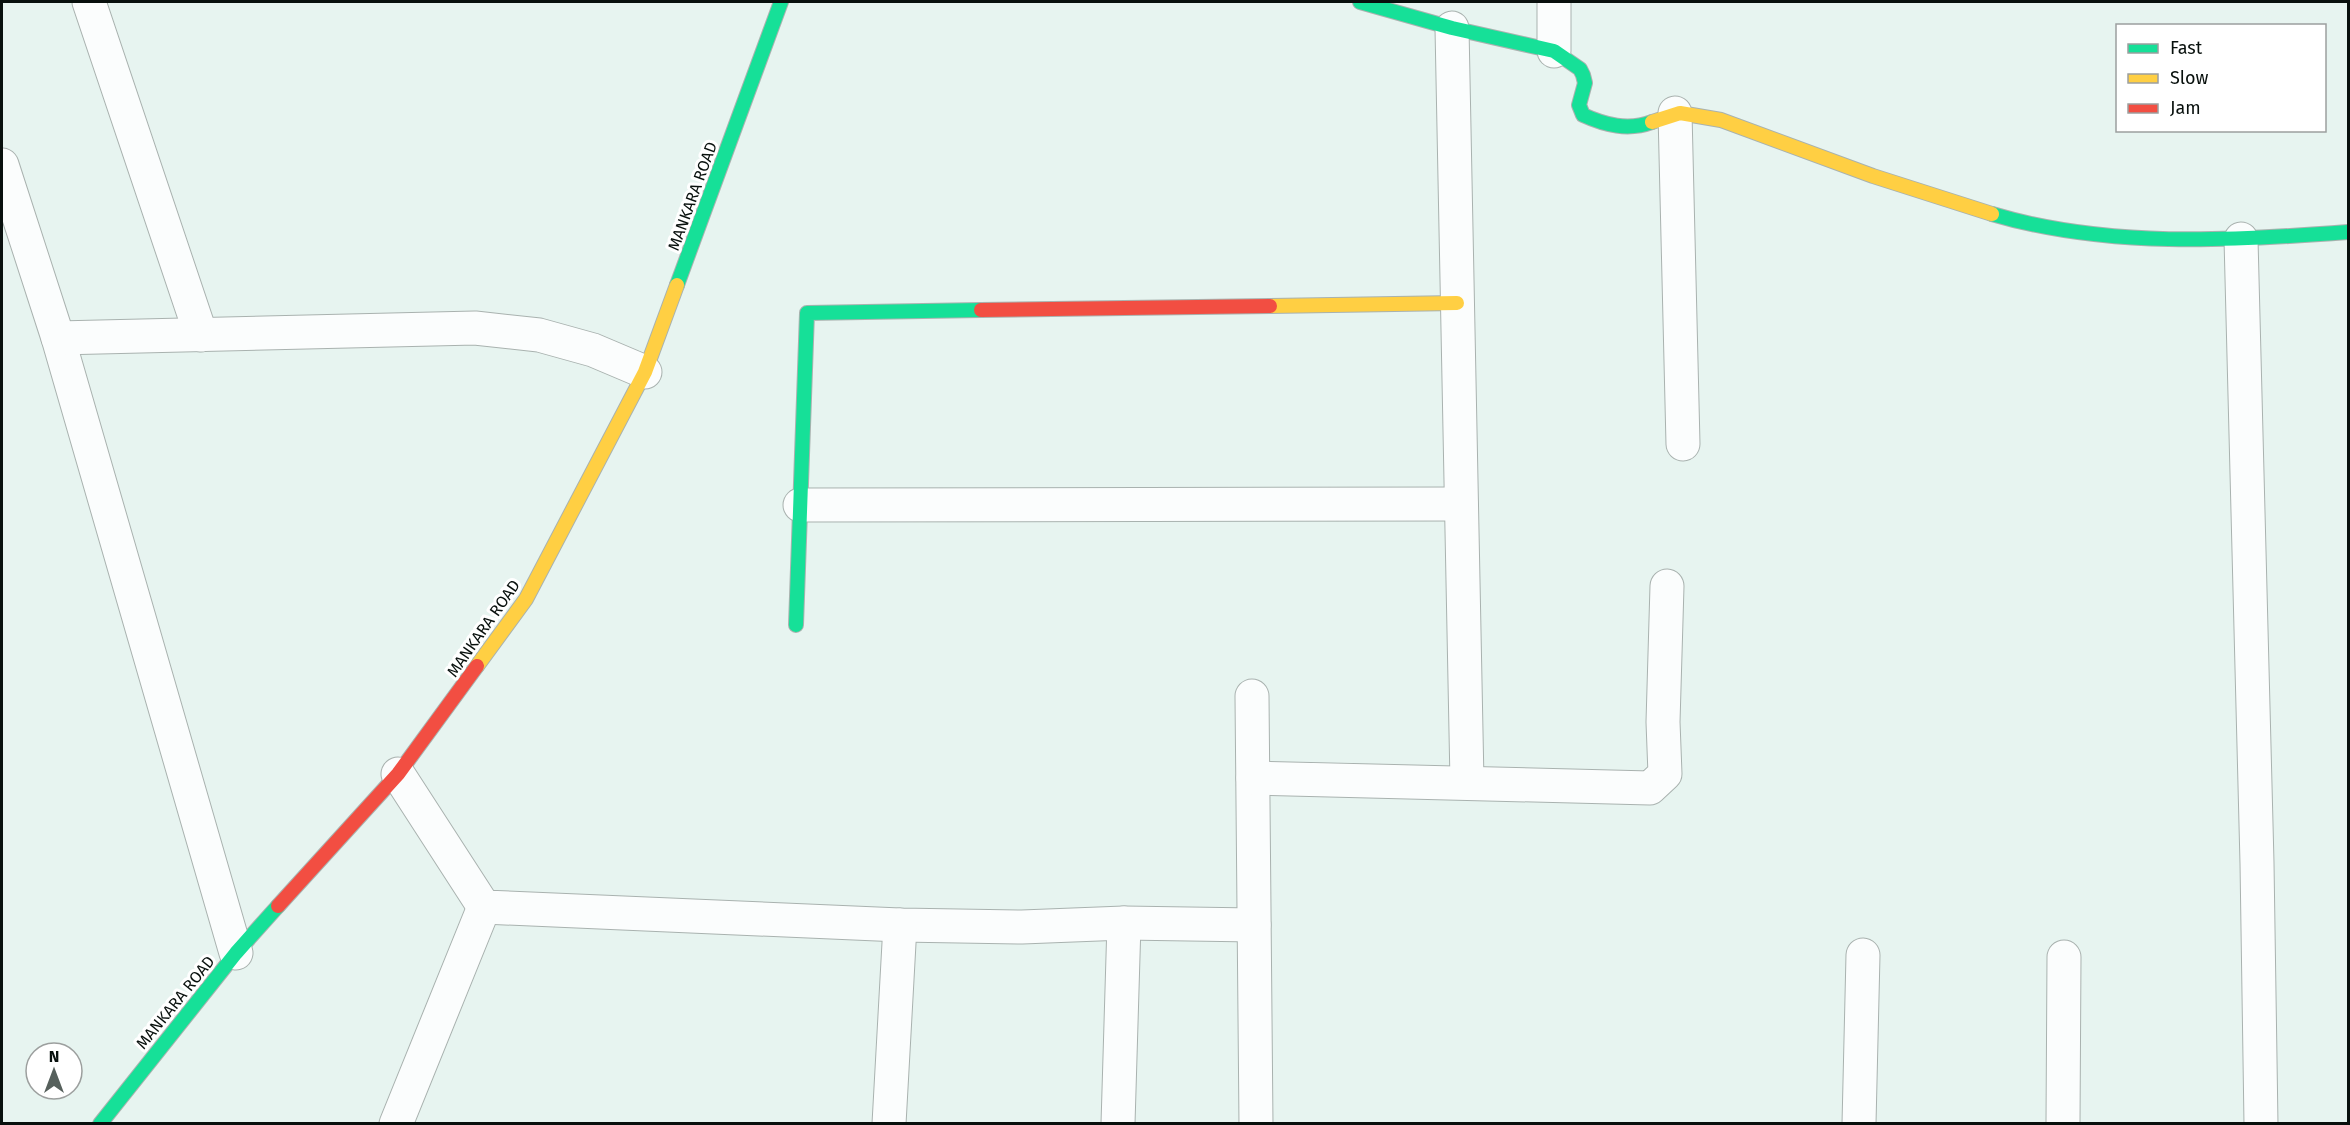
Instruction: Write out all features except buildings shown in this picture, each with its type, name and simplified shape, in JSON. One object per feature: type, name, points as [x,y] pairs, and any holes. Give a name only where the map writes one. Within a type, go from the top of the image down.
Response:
[{"type":"street","points":[[89,2],[201,335]]},
{"type":"street","name":"MANKARA ROAD","points":[[100,1124],[236,953],[398,774],[526,599],[645,372],[782,2]]},
{"type":"street","points":[[1360,2],[1452,28],[1554,51],[1580,69],[1585,82],[1579,105],[1583,115],[1597,121],[1619,127],[1641,125],[1675,114],[1696,114],[1721,120],[1904,189],[2022,222],[2113,234],[2188,240],[2349,232]]},
{"type":"street","points":[[1554,2],[1554,51]]},
{"type":"street","points":[[1452,28],[1467,782]]},
{"type":"street","points":[[1675,114],[1683,444]]},
{"type":"street","points":[[2,165],[58,338],[236,953]]},
{"type":"street","points":[[2241,239],[2258,863],[2261,1124]]},
{"type":"street","points":[[796,625],[807,313],[1457,303]]},
{"type":"street","points":[[58,338],[475,328],[539,335],[593,350],[645,372]]},
{"type":"street","points":[[801,505],[1461,504]]},
{"type":"street","points":[[1253,778],[1650,788],[1665,774],[1663,722],[1667,586]]},
{"type":"street","points":[[1252,696],[1257,1124]]},
{"type":"street","points":[[398,774],[484,907]]},
{"type":"street","points":[[484,907],[900,925],[1022,927],[1124,923],[1254,925]]},
{"type":"street","points":[[396,1124],[484,907]]},
{"type":"street","points":[[1118,1124],[1124,923]]},
{"type":"street","points":[[889,1124],[900,925]]},
{"type":"street","points":[[1859,1124],[1863,955]]},
{"type":"street","points":[[2063,1124],[2064,957]]},
{"type":"traffic: fast","points":[[677,285],[781,2]]},
{"type":"traffic: fast","points":[[1360,2],[1452,28],[1554,51],[1580,69],[1583,75],[1585,83],[1579,105],[1583,115],[1617,126],[1643,125],[1652,122]]},
{"type":"traffic: fast","points":[[1992,214],[2035,225],[2124,237],[2259,238],[2348,232]]},
{"type":"traffic: fast","points":[[796,625],[807,313],[981,310]]},
{"type":"traffic: fast","points":[[100,1124],[236,953],[278,906]]},
{"type":"traffic: slow","points":[[1652,122],[1680,113],[1721,120],[1873,176],[1992,214]]},
{"type":"traffic: slow","points":[[477,666],[526,599],[645,372],[677,285]]},
{"type":"traffic: slow","points":[[1270,306],[1457,303]]},
{"type":"traffic: jam","points":[[981,310],[1270,306]]},
{"type":"traffic: jam","points":[[278,906],[398,774],[477,666]]}]
